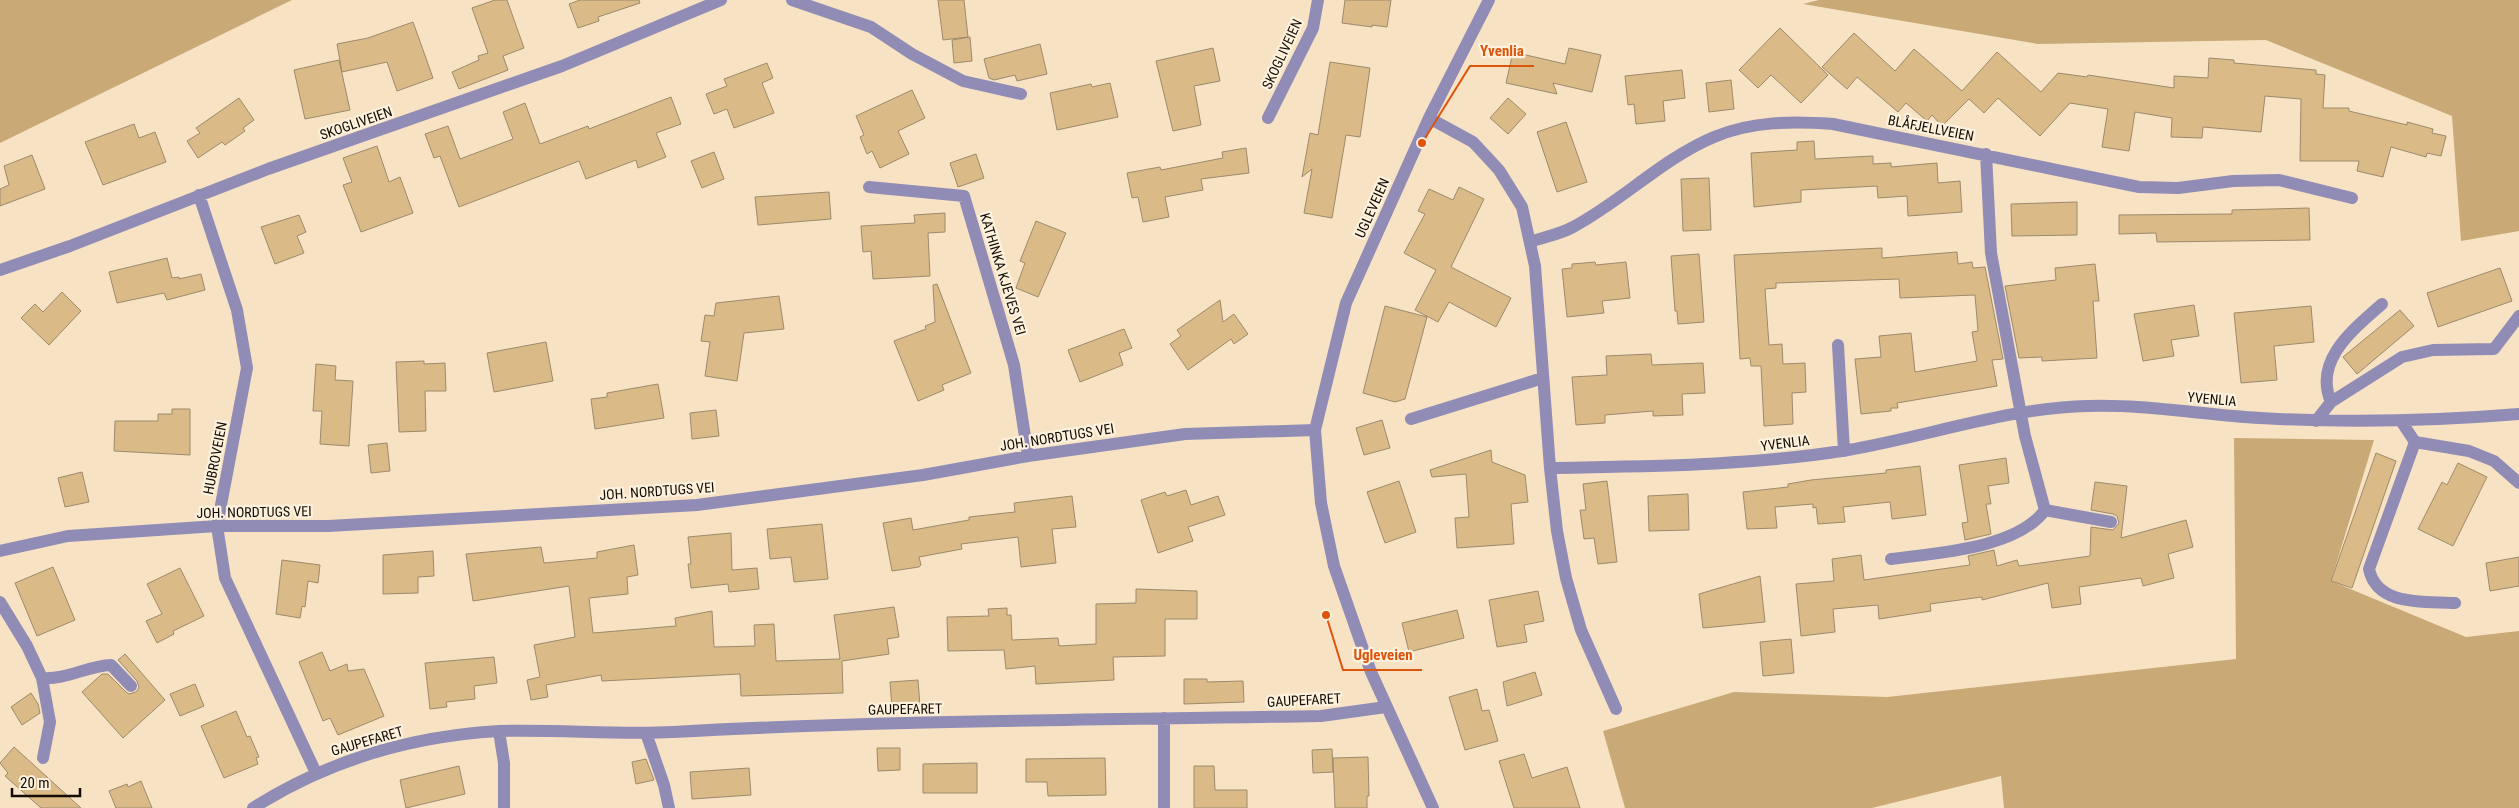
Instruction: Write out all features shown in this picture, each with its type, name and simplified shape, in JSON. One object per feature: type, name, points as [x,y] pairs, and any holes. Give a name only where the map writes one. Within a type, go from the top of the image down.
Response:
[{"type":"street","name":"SKOGLIVEIEN","points":[[0,270],[70,246],[199,195],[562,66],[722,0]]},
{"type":"street","points":[[792,0],[870,27],[912,54],[963,81],[1021,94]]},
{"type":"street","name":"SKOGLIVEIEN","points":[[1268,118],[1313,28],[1318,0]]},
{"type":"street","name":"UGLEVEIEN","points":[[1433,808],[1386,707],[1357,637],[1334,566],[1321,503],[1314,430],[1346,303],[1429,118],[1489,0]]},
{"type":"street","points":[[1429,118],[1473,142],[1499,170],[1522,206],[1535,266],[1550,468],[1557,531],[1566,578],[1581,630],[1616,708]]},
{"type":"street","name":"BLÅFJELLVEIEN","points":[[1530,242],[1572,228],[1713,137],[1745,128],[1790,121],[1833,124],[2139,187],[2178,188],[2233,182],[2279,180],[2352,198]]},
{"type":"street","points":[[1986,154],[1991,253],[2021,414],[2045,510]]},
{"type":"street","name":"KATHINKA KJEVES VEI","points":[[870,188],[964,196],[1014,365],[1028,456]]},
{"type":"street","name":"HUBROVEIEN","points":[[199,195],[237,310],[247,368],[217,526],[225,578],[316,773]]},
{"type":"street","points":[[2331,402],[2326,391],[2326,377],[2336,350],[2347,336],[2382,304]]},
{"type":"street","points":[[2316,421],[2331,402],[2402,357],[2433,350],[2494,348],[2519,316]]},
{"type":"street","points":[[1838,345],[1844,451]]},
{"type":"street","points":[[1411,419],[1543,378]]},
{"type":"street","name":"YVENLIA","points":[[1550,468],[1672,466],[1760,461],[1844,451],[2021,414],[2087,406],[2316,421],[2401,421],[2519,414]]},
{"type":"street","points":[[2401,421],[2415,442],[2469,451],[2494,462],[2519,483]]},
{"type":"street","name":"JOH. NORDTUGS VEI","points":[[0,551],[68,536],[217,526],[328,526],[697,505],[923,475],[1028,456],[1185,434],[1314,430]]},
{"type":"street","points":[[2415,442],[2369,569],[2371,579],[2379,590],[2388,596],[2401,599],[2455,603]]},
{"type":"street","points":[[2045,510],[2110,522]]},
{"type":"street","points":[[1891,559],[1994,541],[2030,526],[2045,510]]},
{"type":"street","points":[[0,602],[27,646],[42,678],[50,722],[43,758]]},
{"type":"street","points":[[42,678],[53,679],[100,665],[110,665],[131,686]]},
{"type":"street","name":"GAUPEFARET","points":[[253,808],[316,773],[345,761],[416,742],[499,732],[646,733],[760,727],[1321,716],[1386,707]]},
{"type":"street","points":[[1164,718],[1164,808]]},
{"type":"street","points":[[499,732],[504,763],[504,808]]},
{"type":"street","points":[[646,733],[664,785],[669,808]]},
{"type":"shaded area","points":[[0,0],[292,0],[0,143]]},
{"type":"shaded area","points":[[1819,0],[2519,0],[2519,231],[2461,241],[2452,116],[2266,40],[2038,44],[1803,4]]},
{"type":"shaded area","points":[[2234,438],[2374,440],[2331,581],[2466,637],[2519,631],[2519,808],[2004,808],[2001,776],[1872,808],[1625,808],[1603,731],[1734,692],[1887,697],[2236,659]]},
{"type":"building","points":[[495,0],[507,0],[524,48],[503,56],[508,70],[459,89],[452,72],[479,60],[478,56],[488,53],[472,8]]},
{"type":"building","points":[[580,0],[639,0],[640,3],[598,17],[599,21],[578,28],[569,4]]},
{"type":"building","points":[[938,0],[964,0],[968,37],[943,40]]},
{"type":"building","points":[[1345,0],[1391,0],[1387,27],[1342,23]]},
{"type":"building","points":[[413,22],[433,78],[397,91],[387,62],[342,72],[337,44],[368,38]]},
{"type":"building","points":[[1780,28],[1828,75],[1801,103],[1771,75],[1758,88],[1739,70]]},
{"type":"building","points":[[1854,33],[1895,71],[1914,49],[1962,91],[1997,52],[2041,92],[2058,73],[2087,77],[2088,75],[2174,88],[2174,76],[2208,78],[2209,58],[2234,60],[2234,63],[2316,70],[2316,74],[2325,75],[2323,108],[2349,108],[2349,111],[2407,125],[2407,122],[2433,129],[2432,133],[2446,136],[2441,156],[2427,153],[2426,157],[2391,147],[2383,177],[2357,171],[2359,161],[2300,161],[2301,99],[2265,96],[2261,132],[2203,127],[2202,138],[2171,137],[2172,118],[2135,112],[2129,151],[2102,147],[2108,109],[2070,103],[2040,136],[1998,98],[1984,113],[1969,99],[1942,126],[1932,115],[1927,121],[1906,103],[1898,112],[1857,77],[1847,89],[1822,67]]},
{"type":"building","points":[[970,37],[972,61],[954,63],[952,40]]},
{"type":"building","points":[[1040,44],[1047,74],[1017,81],[1015,75],[994,80],[989,78],[984,59]]},
{"type":"building","points":[[1213,48],[1220,81],[1194,86],[1201,125],[1173,131],[1156,61]]},
{"type":"building","points":[[1569,48],[1601,55],[1592,92],[1553,83],[1557,94],[1506,83],[1513,52],[1565,64]]},
{"type":"building","points":[[339,60],[350,110],[305,119],[294,70]]},
{"type":"building","points":[[1330,62],[1370,68],[1360,137],[1346,135],[1332,218],[1304,213],[1312,169],[1302,177],[1310,133],[1318,135]]},
{"type":"building","points":[[767,63],[773,78],[762,83],[774,113],[734,128],[727,109],[714,114],[706,94],[727,86],[724,79]]},
{"type":"building","points":[[1682,70],[1685,98],[1663,101],[1665,121],[1636,124],[1634,104],[1628,105],[1625,76]]},
{"type":"building","points":[[1731,80],[1734,109],[1709,112],[1706,83]]},
{"type":"building","points":[[1110,83],[1118,117],[1057,130],[1050,93],[1091,84],[1092,87]]},
{"type":"building","points":[[912,90],[925,118],[898,131],[909,154],[880,168],[872,151],[867,154],[860,137],[864,135],[856,116]]},
{"type":"building","points":[[671,97],[681,124],[656,133],[666,157],[638,168],[636,160],[586,179],[579,161],[459,207],[440,156],[434,158],[425,134],[448,126],[460,159],[513,139],[503,112],[525,103],[540,144],[588,126],[589,129]]},
{"type":"building","points":[[239,98],[254,120],[243,128],[245,131],[225,145],[222,142],[198,158],[187,141],[200,133],[196,128]]},
{"type":"building","points":[[1508,98],[1526,114],[1508,134],[1490,118]]},
{"type":"building","points":[[1566,122],[1587,182],[1557,192],[1537,132]]},
{"type":"building","points":[[134,124],[139,138],[155,132],[166,162],[103,185],[85,142]]},
{"type":"building","points":[[1814,141],[1815,159],[1873,156],[1873,164],[1891,163],[1891,167],[1937,163],[1938,183],[1960,181],[1962,212],[1908,216],[1907,196],[1878,198],[1877,186],[1801,190],[1801,202],[1754,207],[1751,153],[1797,150],[1797,142]]},
{"type":"building","points":[[377,146],[389,182],[400,177],[413,213],[361,232],[343,185],[352,182],[343,158]]},
{"type":"building","points":[[1246,148],[1249,173],[1201,179],[1203,190],[1165,197],[1169,217],[1143,222],[1138,197],[1132,198],[1127,173],[1160,167],[1161,170],[1223,158],[1222,152]]},
{"type":"building","points":[[714,152],[724,179],[702,188],[691,161]]},
{"type":"building","points":[[976,154],[984,178],[958,187],[950,163]]},
{"type":"building","points":[[32,155],[45,189],[0,206],[0,189],[9,185],[4,166]]},
{"type":"building","points":[[1709,178],[1711,230],[1683,231],[1681,179]]},
{"type":"building","points":[[1459,187],[1484,199],[1451,267],[1511,298],[1496,327],[1449,302],[1438,322],[1415,310],[1436,270],[1404,253],[1425,214],[1418,211],[1429,189],[1453,200]]},
{"type":"building","points":[[829,192],[831,219],[758,225],[755,197]]},
{"type":"building","points":[[2077,202],[2077,235],[2012,236],[2011,204]]},
{"type":"building","points":[[2309,208],[2310,240],[2157,242],[2156,233],[2119,234],[2119,215],[2232,214],[2232,210]]},
{"type":"building","points":[[945,213],[945,232],[928,233],[930,276],[873,279],[871,251],[863,252],[861,226],[915,223],[914,215]]},
{"type":"building","points":[[299,215],[306,232],[297,236],[304,253],[275,264],[261,227]]},
{"type":"building","points":[[1036,221],[1066,233],[1038,297],[1016,288],[1025,263],[1020,261]]},
{"type":"building","points":[[1882,248],[1882,258],[1957,252],[1958,264],[1972,262],[1973,268],[1985,267],[2003,359],[1992,360],[1997,386],[1897,403],[1898,408],[1891,408],[1891,411],[1861,414],[1855,359],[1881,357],[1879,336],[1911,333],[1915,372],[1977,361],[1972,332],[1978,331],[1975,295],[1900,298],[1899,279],[1776,283],[1776,288],[1765,289],[1769,345],[1782,344],[1783,364],[1805,363],[1806,392],[1792,393],[1793,424],[1764,426],[1761,366],[1751,366],[1750,358],[1740,359],[1734,255]]},
{"type":"building","points":[[1699,254],[1704,322],[1678,324],[1677,311],[1675,311],[1671,256]]},
{"type":"building","points":[[167,258],[172,278],[179,277],[179,279],[201,274],[205,290],[167,300],[164,293],[117,303],[109,272]]},
{"type":"building","points":[[1595,262],[1596,265],[1626,262],[1630,298],[1602,301],[1604,313],[1567,317],[1562,269],[1572,268],[1572,264]]},
{"type":"building","points":[[2095,264],[2099,301],[2093,301],[2097,358],[2042,361],[2042,357],[2019,358],[2005,286],[2056,280],[2055,268]]},
{"type":"building","points":[[2500,268],[2512,301],[2438,327],[2427,293]]},
{"type":"building","points":[[937,284],[971,373],[942,385],[944,390],[918,401],[894,341],[926,329],[925,326],[935,322],[933,285]]},
{"type":"building","points":[[62,292],[81,311],[49,345],[21,318],[35,304],[43,312]]},
{"type":"building","points":[[779,296],[784,329],[744,333],[737,381],[705,376],[710,342],[701,341],[705,315],[714,316],[716,303]]},
{"type":"building","points":[[1220,300],[1223,322],[1234,314],[1248,334],[1234,344],[1231,339],[1188,370],[1170,344],[1181,336],[1177,330]]},
{"type":"building","points":[[2194,305],[2199,336],[2171,340],[2174,356],[2143,361],[2134,314]]},
{"type":"building","points":[[1385,306],[1427,317],[1405,399],[1395,402],[1363,393]]},
{"type":"building","points":[[2311,306],[2314,342],[2274,346],[2277,380],[2241,383],[2234,313]]},
{"type":"building","points":[[2400,310],[2414,326],[2357,374],[2343,357]]},
{"type":"building","points":[[1124,329],[1132,348],[1119,353],[1123,365],[1080,382],[1068,350]]},
{"type":"building","points":[[546,342],[553,381],[494,392],[487,353]]},
{"type":"building","points":[[1651,354],[1652,365],[1703,363],[1705,393],[1682,394],[1683,415],[1653,416],[1653,411],[1605,415],[1605,423],[1576,425],[1572,377],[1607,375],[1606,356]]},
{"type":"building","points":[[424,361],[424,364],[445,363],[446,391],[425,391],[426,431],[399,432],[396,362]]},
{"type":"building","points":[[316,364],[336,366],[335,380],[353,381],[349,446],[320,444],[322,411],[313,411]]},
{"type":"building","points":[[658,384],[664,418],[595,429],[591,399],[607,397],[607,393]]},
{"type":"building","points":[[172,409],[190,409],[190,455],[114,451],[115,421],[158,421],[158,414],[172,414]]},
{"type":"building","points":[[716,410],[719,436],[692,439],[690,413]]},
{"type":"building","points":[[1382,420],[1390,448],[1364,455],[1356,428]]},
{"type":"building","points":[[387,443],[390,471],[371,473],[368,445]]},
{"type":"building","points":[[1491,450],[1492,462],[1525,475],[1528,502],[1511,504],[1514,544],[1457,548],[1455,518],[1469,517],[1466,474],[1432,477],[1430,470]]},
{"type":"building","points":[[2376,453],[2396,461],[2352,588],[2331,581]]},
{"type":"building","points":[[2006,458],[2009,483],[1988,486],[1991,504],[1986,504],[1991,534],[1965,540],[1962,523],[1968,522],[1959,465]]},
{"type":"building","points":[[2458,463],[2487,477],[2453,546],[2418,529],[2442,482],[2447,485]]},
{"type":"building","points":[[1920,466],[1926,515],[1892,519],[1890,502],[1843,507],[1845,522],[1818,524],[1816,507],[1813,508],[1813,504],[1775,507],[1777,528],[1747,529],[1743,492],[1788,487],[1788,484],[1811,480],[1886,473],[1886,470]]},
{"type":"building","points":[[82,472],[89,502],[65,507],[58,478]]},
{"type":"building","points":[[1399,481],[1416,532],[1385,543],[1367,492]]},
{"type":"building","points":[[1607,481],[1617,562],[1598,564],[1594,538],[1584,539],[1580,510],[1586,510],[1583,484]]},
{"type":"building","points":[[2095,482],[2127,486],[2121,538],[2186,520],[2193,547],[2168,554],[2174,578],[2143,586],[2141,578],[2079,587],[2081,604],[2052,608],[2048,583],[1982,600],[1982,597],[1930,604],[1931,611],[1879,619],[1878,605],[1833,609],[1835,632],[1801,636],[1796,584],[1834,581],[1832,559],[1861,555],[1864,580],[1970,565],[1968,556],[1994,550],[1997,566],[2017,560],[2019,566],[2090,556],[2091,527],[2113,530],[2119,523],[2117,516],[2113,514],[2091,510]]},
{"type":"building","points":[[1186,490],[1191,505],[1218,496],[1225,515],[1188,527],[1193,541],[1158,553],[1141,500],[1165,492],[1167,496]]},
{"type":"building","points":[[1688,494],[1689,530],[1649,531],[1648,496]]},
{"type":"building","points":[[1072,496],[1076,527],[1052,529],[1056,563],[1021,567],[1018,537],[961,544],[962,549],[919,557],[921,565],[919,567],[892,571],[883,523],[911,518],[913,530],[969,520],[969,517],[1015,512],[1014,503]]},
{"type":"building","points":[[822,524],[828,579],[794,582],[791,557],[770,559],[767,529]]},
{"type":"building","points":[[731,533],[732,570],[757,568],[759,589],[729,592],[728,584],[691,588],[688,564],[691,564],[688,537]]},
{"type":"building","points":[[634,545],[638,575],[627,577],[628,594],[589,598],[593,633],[676,626],[675,618],[712,611],[714,647],[755,646],[754,625],[774,624],[776,661],[840,659],[834,615],[894,607],[899,637],[887,639],[889,654],[842,661],[843,693],[741,696],[740,674],[602,681],[601,675],[546,685],[548,697],[531,700],[527,680],[540,677],[534,645],[575,637],[569,586],[473,601],[466,554],[541,547],[544,563],[597,558],[597,552]]},
{"type":"building","points":[[433,551],[434,576],[418,577],[418,593],[383,594],[383,555]]},
{"type":"building","points":[[2519,557],[2519,586],[2490,591],[2486,563]]},
{"type":"building","points":[[282,560],[320,565],[318,583],[308,581],[305,607],[302,606],[300,618],[276,614]]},
{"type":"building","points":[[53,567],[75,620],[37,636],[15,583]]},
{"type":"building","points":[[180,568],[204,616],[173,631],[174,634],[157,643],[146,621],[162,614],[147,584]]},
{"type":"building","points":[[1760,576],[1765,622],[1703,628],[1699,594]]},
{"type":"building","points":[[1136,589],[1197,591],[1197,619],[1165,619],[1165,656],[1113,657],[1114,680],[1036,684],[1035,666],[1006,669],[1004,650],[948,651],[947,617],[989,616],[988,609],[1007,608],[1007,615],[1011,615],[1012,640],[1058,638],[1059,646],[1096,644],[1096,604],[1136,603]]},
{"type":"building","points":[[1538,591],[1544,621],[1524,625],[1527,642],[1497,647],[1489,600]]},
{"type":"building","points":[[1457,610],[1464,638],[1409,652],[1402,623]]},
{"type":"building","points":[[1791,639],[1794,673],[1763,676],[1760,642]]},
{"type":"building","points":[[322,652],[330,671],[347,664],[348,671],[364,669],[384,716],[338,735],[330,718],[323,721],[299,662]]},
{"type":"building","points":[[125,654],[165,700],[123,738],[82,692],[102,674],[108,674],[129,694],[136,692],[139,688],[137,681],[118,660]]},
{"type":"building","points":[[494,657],[497,683],[474,686],[475,699],[446,702],[447,707],[430,709],[425,663]]},
{"type":"building","points":[[1535,672],[1542,695],[1507,706],[1503,682]]},
{"type":"building","points":[[1184,679],[1207,679],[1207,682],[1243,681],[1244,702],[1184,704]]},
{"type":"building","points":[[918,680],[920,706],[892,708],[890,682]]},
{"type":"building","points":[[195,684],[204,706],[180,716],[170,694]]},
{"type":"building","points":[[1477,689],[1482,711],[1489,710],[1498,741],[1465,750],[1449,697]]},
{"type":"building","points":[[31,693],[38,704],[40,713],[22,725],[11,707]]},
{"type":"building","points":[[236,711],[247,737],[250,736],[259,757],[256,758],[258,764],[224,778],[201,726]]},
{"type":"building","points":[[14,747],[81,808],[41,808],[5,776],[8,773],[0,763]]},
{"type":"building","points":[[877,748],[900,748],[900,770],[878,771]]},
{"type":"building","points":[[1332,749],[1333,772],[1313,773],[1312,750]]},
{"type":"building","points":[[1524,754],[1532,778],[1567,767],[1580,808],[1514,808],[1499,761]]},
{"type":"building","points":[[1368,757],[1369,796],[1367,796],[1367,808],[1335,808],[1333,758]]},
{"type":"building","points":[[1105,758],[1106,795],[1048,796],[1047,782],[1026,782],[1026,759]]},
{"type":"building","points":[[646,759],[654,780],[636,784],[632,762]]},
{"type":"building","points":[[977,763],[977,793],[923,793],[923,764]]},
{"type":"building","points":[[459,766],[465,794],[406,808],[400,780]]},
{"type":"building","points":[[1194,766],[1214,766],[1215,790],[1247,790],[1247,808],[1194,808]]},
{"type":"building","points":[[749,768],[751,795],[692,799],[690,772]]},
{"type":"building","points":[[141,781],[152,808],[116,808],[109,791],[127,784],[128,787]]},
{"type":"place","name":"Yvenlia","points":[[1422,143]]},
{"type":"place","name":"Ugleveien","points":[[1326,615]]}]
